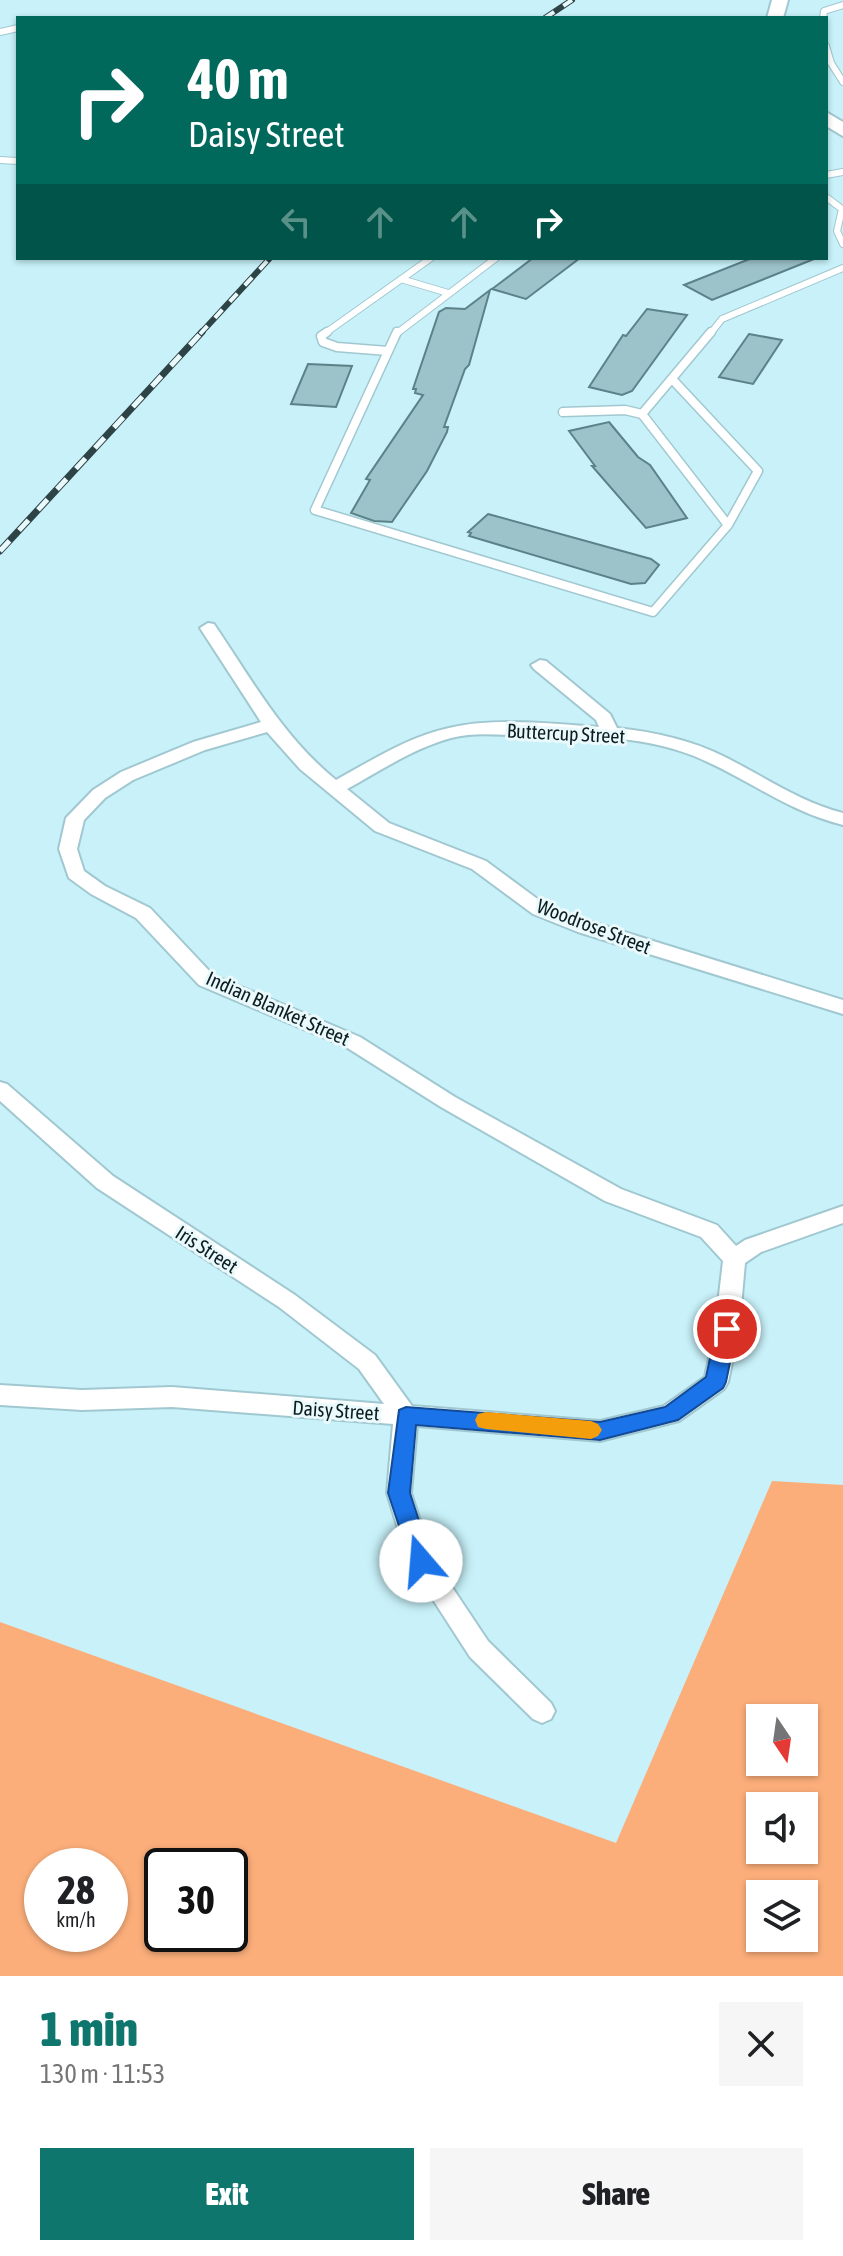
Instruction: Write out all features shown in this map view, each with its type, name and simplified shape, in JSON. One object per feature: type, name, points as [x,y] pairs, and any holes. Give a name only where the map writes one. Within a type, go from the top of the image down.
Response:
[{"type":"street","name":"Woodrose Street","points":[[208,628],[271,725],[333,789],[382,827],[479,865],[540,910],[644,947],[843,1007]]},
{"type":"street","points":[[540,665],[604,718],[610,732]]},
{"type":"street","name":"Indian Blanket Street","points":[[271,725],[199,746],[127,776],[99,794],[75,818],[68,849],[76,874],[98,890],[143,913],[206,980],[353,1042],[471,1116],[613,1195],[709,1231],[734,1259]]},
{"type":"street","name":"Buttercup Street","points":[[333,789],[413,744],[446,733],[473,729],[610,732],[663,741],[701,753],[793,805],[843,819]]},
{"type":"street","name":"Iris Street","points":[[0,1089],[105,1182],[287,1301],[367,1362],[406,1416]]},
{"type":"street","points":[[734,1259],[753,1246],[843,1214]]},
{"type":"street","name":"Daisy Street","points":[[0,1395],[82,1400],[172,1397],[600,1431],[671,1414],[716,1382],[727,1329],[734,1259]]},
{"type":"street","points":[[406,1416],[399,1493],[421,1561],[479,1649],[542,1711]]},
{"type":"lane","points":[[823,16],[824,11],[843,5]]},
{"type":"lane","points":[[828,53],[843,82]]},
{"type":"lane","points":[[828,198],[842,209],[837,231],[843,244]]},
{"type":"lane","points":[[388,351],[337,347],[323,342],[321,336],[428,260]]},
{"type":"lane","points":[[493,260],[397,332],[315,510],[653,612],[728,525],[758,471],[672,379]]},
{"type":"lane","points":[[642,414],[722,319],[843,268]]},
{"type":"lane","points":[[401,279],[448,293]]},
{"type":"lane","points":[[563,412],[625,410],[642,414],[728,525]]},
{"type":"shaded area","points":[[772,1481],[843,1485],[843,1976],[0,1976],[0,1622],[616,1843]]},
{"type":"building","points":[[530,260],[577,260],[526,299],[492,289]]},
{"type":"building","points":[[747,260],[812,260],[712,300],[684,285]]},
{"type":"building","points":[[490,290],[469,365],[444,427],[448,427],[447,432],[427,471],[392,522],[374,521],[351,513],[370,480],[366,479],[423,395],[415,393],[416,389],[413,389],[439,312],[446,308],[465,309]]},
{"type":"building","points":[[647,309],[687,315],[632,391],[622,395],[589,387],[623,335],[626,336]]},
{"type":"building","points":[[749,334],[782,340],[753,384],[719,377]]},
{"type":"building","points":[[308,364],[352,366],[336,407],[291,404]]},
{"type":"building","points":[[609,422],[638,457],[650,465],[687,518],[646,528],[592,466],[595,466],[569,431]]},
{"type":"building","points":[[488,514],[651,559],[659,565],[645,583],[631,584],[469,536],[471,533],[468,532]]},
{"type":"railway","points":[[548,16],[572,0]]},
{"type":"railway","points":[[200,334],[268,260]]},
{"type":"railway","points":[[0,551],[202,332]]},
{"type":"slow traffic","points":[[486,1420],[591,1430]]},
{"type":"route","points":[[421,1561],[399,1493],[406,1416],[600,1431],[671,1414],[716,1382],[727,1329]]}]
